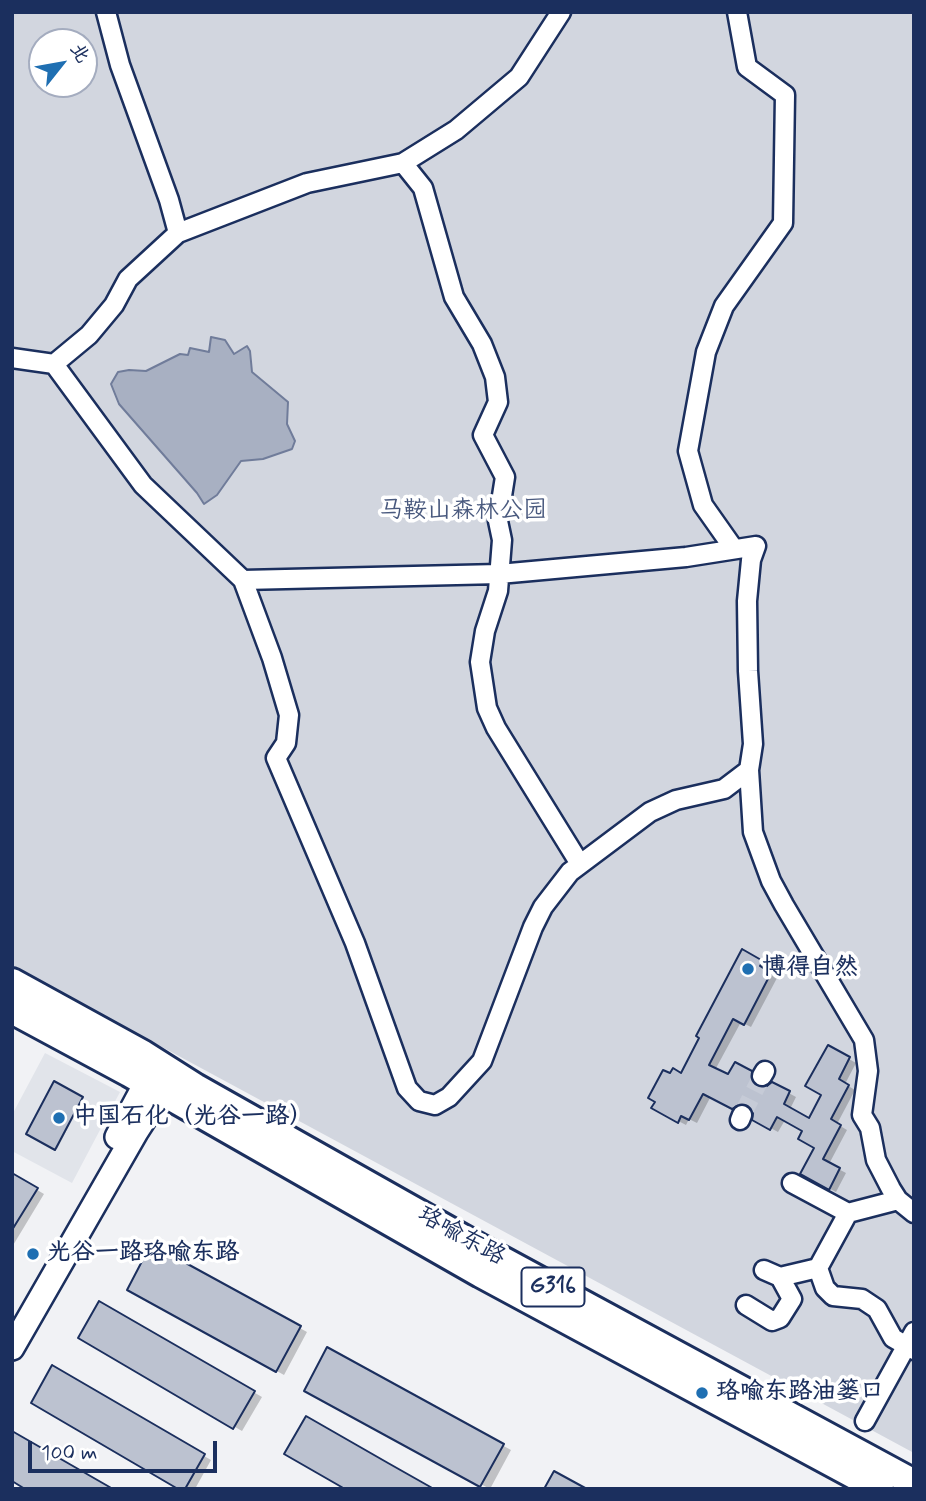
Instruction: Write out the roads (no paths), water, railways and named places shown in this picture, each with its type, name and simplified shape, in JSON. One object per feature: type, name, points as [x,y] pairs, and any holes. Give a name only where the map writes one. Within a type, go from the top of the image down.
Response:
[{"type":"highway","name":"珞喻东路","points":[[12,982],[160,1078],[481,1274],[880,1489]]},
{"type":"highway","name":"珞喻东路","points":[[12,1010],[160,1078],[914,1483]]},
{"type":"main road","points":[[12,1319],[160,1078]]},
{"type":"main road","points":[[12,1348],[136,1132],[160,1078]]},
{"type":"street","points":[[106,12],[120,65],[169,200],[178,233]]},
{"type":"street","points":[[54,364],[89,335],[114,305],[128,279],[178,233],[307,183],[403,163],[456,130],[519,77],[561,12]]},
{"type":"street","points":[[734,549],[702,505],[688,451],[705,352],[724,306],[783,223],[785,95],[747,67],[737,12]]},
{"type":"street","points":[[403,163],[423,188],[454,298],[482,344],[495,377],[498,402],[482,435],[505,477],[498,521],[502,540],[498,591],[485,631],[480,662],[487,708],[496,728],[580,864]]},
{"type":"street","points":[[12,358],[54,364],[142,485],[243,580],[289,715],[286,743],[276,758],[355,943],[407,1088],[419,1101],[435,1105],[449,1097],[482,1061],[533,927],[543,907],[570,872],[650,812],[676,800],[724,789],[749,770]]},
{"type":"street","points":[[243,580],[499,574],[686,557],[756,546],[751,560],[747,601],[753,744],[749,770],[753,832],[771,881],[821,974],[864,1040],[867,1071],[862,1115],[870,1128],[876,1160],[898,1200],[914,1213]]},
{"type":"street","points":[[792,1183],[848,1213],[898,1200]]},
{"type":"street","points":[[848,1213],[818,1268],[825,1288],[833,1296],[862,1299],[877,1309],[893,1338],[911,1343],[865,1421]]},
{"type":"street","points":[[746,1305],[772,1321],[780,1318],[792,1299],[772,1273],[818,1268]]},
{"type":"water","points":[[211,337],[225,340],[234,354],[247,346],[252,372],[288,402],[287,424],[295,441],[292,449],[263,459],[241,461],[217,495],[204,504],[119,404],[111,384],[118,372],[146,371],[180,354],[188,355],[190,348],[209,352]]},
{"type":"tunnel","points":[[742,1115],[762,1076]]},
{"type":"place","name":"博得自然","points":[[748,969]]},
{"type":"place","name":"中国石化（光谷一路）","points":[[59,1118]]},
{"type":"place","name":"光谷一路珞喻东路","points":[[33,1254]]},
{"type":"place","name":"珞喻东路油篓口","points":[[702,1393]]},
{"type":"park label","name":"马鞍山森林公园","points":[[463,512]]}]
